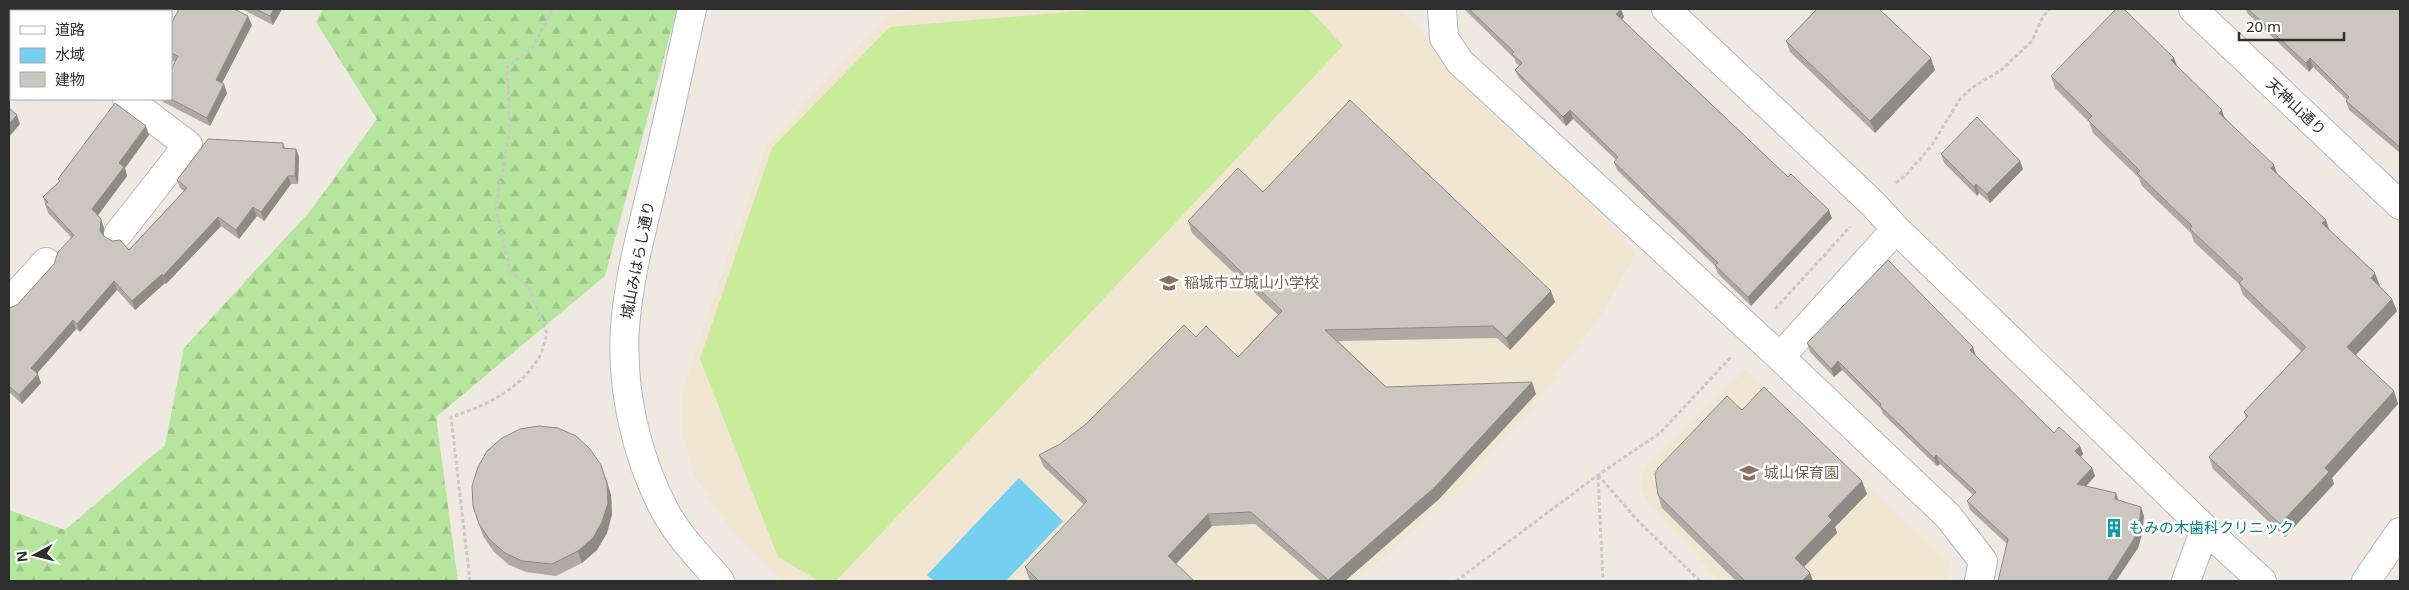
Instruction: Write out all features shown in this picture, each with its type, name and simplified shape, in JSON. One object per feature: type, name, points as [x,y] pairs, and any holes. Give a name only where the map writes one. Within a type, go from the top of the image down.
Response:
[{"type":"street","name":"城山みはらし通り","points":[[692,9],[630,292],[626,326],[625,365],[627,389],[637,436],[651,479],[667,514],[688,544],[720,581]]},
{"type":"street","points":[[1442,9],[1444,38],[1460,62],[1780,357],[1948,516],[1983,561],[1979,581]]},
{"type":"street","points":[[1666,9],[1864,196],[2205,529],[2262,581]]},
{"type":"street","name":"天神山通り","points":[[2193,9],[2400,205]]},
{"type":"street","points":[[118,234],[188,145],[128,100]]},
{"type":"street","points":[[1780,357],[1896,229]]},
{"type":"street","points":[[9,303],[46,262]]},
{"type":"street","points":[[2186,581],[2205,529]]},
{"type":"street","points":[[2366,581],[2400,532]]},
{"type":"path","points":[[470,581],[451,417],[484,406],[517,384],[538,359],[547,334],[529,288],[510,271],[496,208],[510,129],[507,67],[532,48],[553,9]]},
{"type":"path","points":[[1602,581],[1598,475],[1640,523],[1700,581]]},
{"type":"shaded area","name":"稲城市立城山小学校","points":[[946,9],[1400,9],[1636,253],[1603,312],[1520,424],[1431,516],[1355,581],[781,581],[738,539],[695,476],[682,433],[682,392],[767,144],[889,13]]},
{"type":"shaded area","name":"城山保育園","points":[[1746,370],[1950,563],[1947,581],[1720,581],[1648,503],[1641,490],[1641,480],[1646,466]]},
{"type":"green space","points":[[323,9],[677,9],[605,276],[436,417],[458,581],[9,581],[9,510],[65,530],[165,445],[184,348],[312,209],[377,119],[316,22]]},
{"type":"green space","points":[[1106,9],[1309,9],[1343,46],[836,581],[819,581],[778,557],[700,359],[772,148],[890,27]]},
{"type":"water","points":[[1019,478],[1063,521],[1006,581],[934,581],[927,575]]},
{"type":"building","points":[[66,9],[97,9],[96,10]]},
{"type":"building","points":[[179,9],[234,9],[248,16],[216,80],[224,84],[207,118],[172,100],[172,68],[178,56],[172,53],[172,22]]},
{"type":"building","points":[[255,9],[274,9],[270,16]]},
{"type":"building","points":[[1469,9],[1621,9],[1616,14],[1788,177],[1791,174],[1829,210],[1748,297],[1715,265],[1718,263],[1614,162],[1618,157],[1570,110],[1563,117],[1515,70],[1522,63],[1512,54],[1514,52]]},
{"type":"building","points":[[1817,9],[1879,9],[1931,58],[1870,121],[1786,41]]},
{"type":"building","points":[[2116,9],[2124,9],[2174,58],[2171,60],[2222,110],[2219,113],[2274,165],[2271,168],[2326,220],[2322,223],[2375,273],[2371,278],[2392,299],[2347,347],[2394,391],[2325,468],[2329,472],[2280,524],[2209,457],[2248,416],[2244,412],[2306,347],[2239,283],[2243,279],[2190,229],[2192,226],[2137,173],[2140,171],[2088,120],[2092,116],[2051,76]]},
{"type":"building","points":[[2248,9],[2400,9],[2400,147],[2346,101],[2349,97],[2310,58],[2306,63]]},
{"type":"building","points":[[1350,100],[1551,291],[1506,338],[1493,326],[1325,330],[1386,387],[1532,382],[1435,487],[1328,580],[1251,512],[1208,514],[1168,556],[1194,581],[1039,581],[1025,567],[1087,501],[1039,455],[1060,444],[1086,424],[1184,325],[1196,337],[1206,326],[1238,357],[1282,311],[1188,221],[1238,168],[1263,192]]},
{"type":"building","points":[[115,103],[146,126],[119,163],[124,167],[92,209],[101,219],[100,231],[105,237],[112,241],[120,240],[129,250],[187,188],[177,180],[208,139],[283,143],[283,148],[296,149],[295,176],[288,176],[261,212],[253,207],[236,230],[218,217],[163,276],[162,274],[132,301],[114,281],[77,324],[73,320],[31,368],[38,374],[19,395],[9,386],[9,308],[17,305],[54,264],[58,252],[74,235],[45,204],[48,202],[43,197],[60,181],[58,179]]},
{"type":"building","points":[[9,108],[17,115],[9,124]]},
{"type":"building","points":[[1977,117],[2020,161],[1987,194],[1976,184],[1974,187],[1941,154]]},
{"type":"building","points":[[1888,260],[1973,347],[1970,350],[2054,433],[2059,427],[2080,446],[2075,451],[2092,468],[2077,484],[2116,493],[2115,499],[2141,507],[2139,526],[2134,539],[2107,581],[1998,581],[2008,539],[1967,501],[1976,492],[1936,455],[1934,458],[1880,406],[1881,404],[1838,361],[1831,369],[1807,343]]},
{"type":"building","name":"城山保育園","points":[[1764,387],[1862,481],[1828,516],[1832,520],[1795,558],[1810,573],[1802,581],[1745,581],[1658,495],[1655,474],[1658,468],[1727,396],[1742,410]]},
{"type":"building","points":[[539,426],[558,428],[576,436],[590,449],[601,465],[607,484],[608,503],[602,522],[593,538],[578,551],[552,564],[522,561],[505,553],[490,540],[479,524],[473,506],[472,486],[478,467],[487,451],[502,438],[520,429]]},
{"type":"place","name":"稲城市立城山小学校","points":[[1169,283]]},
{"type":"place","name":"城山保育園","points":[[1749,473]]},
{"type":"place","name":"もみの木歯科クリニック","points":[[2114,528]]}]
